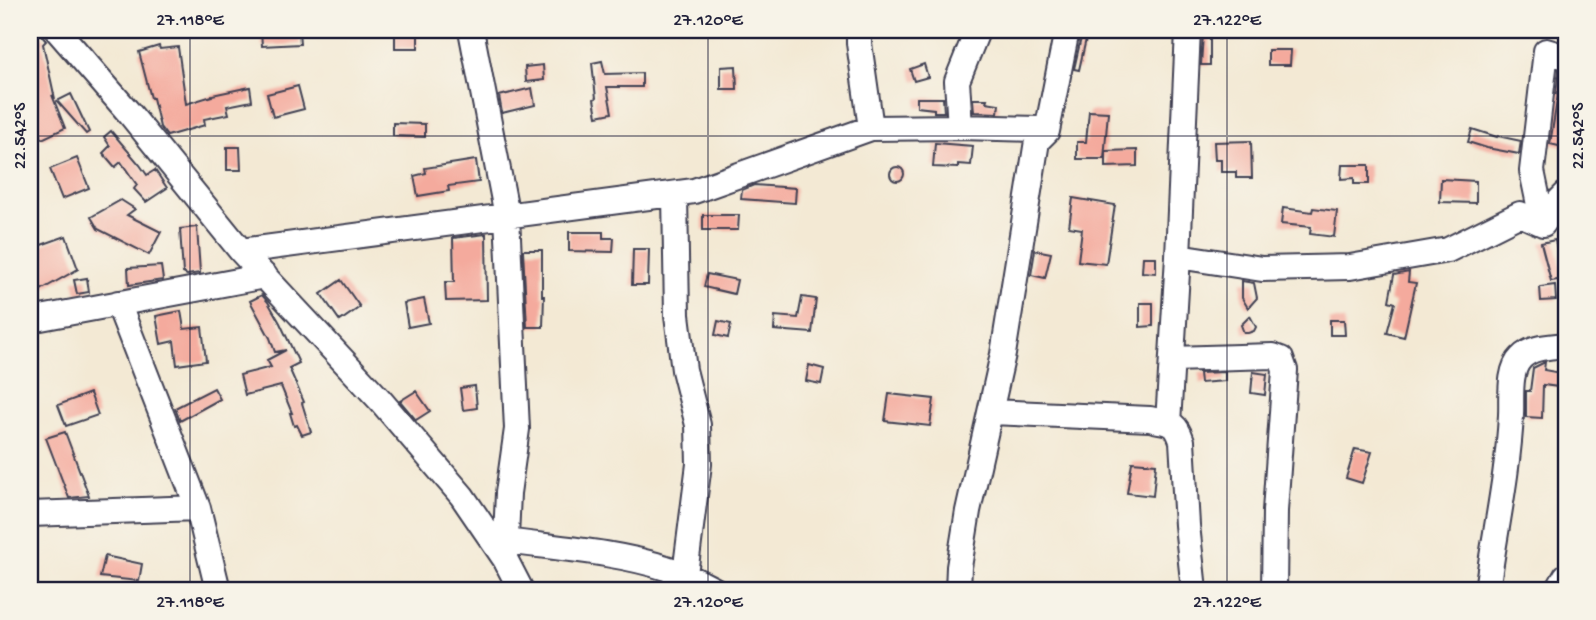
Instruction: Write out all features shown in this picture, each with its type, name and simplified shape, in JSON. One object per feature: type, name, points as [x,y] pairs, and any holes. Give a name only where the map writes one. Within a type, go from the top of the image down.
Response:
[{"type":"street","points":[[57,30],[242,251],[380,400],[506,550],[521,590]]},
{"type":"street","points":[[471,30],[507,216],[517,429],[508,492],[506,550]]},
{"type":"street","points":[[859,30],[871,128]]},
{"type":"street","points":[[960,127],[957,81],[976,30]]},
{"type":"street","points":[[958,590],[968,511],[1003,354],[1037,141],[1047,131],[1067,30]]},
{"type":"street","points":[[1168,423],[1188,30]]},
{"type":"street","points":[[1543,224],[1532,171],[1546,51],[1563,56],[1566,53]]},
{"type":"street","points":[[242,251],[694,191],[871,128],[960,127],[1047,131]]},
{"type":"street","points":[[675,194],[677,314],[684,370],[698,425],[699,464],[686,582]]},
{"type":"street","points":[[1543,224],[1566,194]]},
{"type":"street","points":[[1178,256],[1262,269],[1350,267],[1448,250],[1520,214],[1543,224]]},
{"type":"street","points":[[30,320],[265,276]]},
{"type":"street","points":[[118,303],[198,508],[218,590]]},
{"type":"street","points":[[1492,588],[1511,426],[1514,371],[1519,359],[1529,351],[1566,345]]},
{"type":"street","points":[[1172,359],[1273,356],[1280,359],[1286,370],[1275,511],[1274,590]]},
{"type":"street","points":[[990,412],[1150,419],[1171,423],[1178,429],[1182,442],[1194,590]]},
{"type":"street","points":[[30,514],[198,508]]},
{"type":"street","points":[[506,550],[635,560],[663,567],[686,582],[715,590]]},
{"type":"street","points":[[1558,590],[1566,576]]},
{"type":"building","points":[[30,30],[39,30],[46,41],[43,44],[55,99],[52,95],[65,128],[42,139],[33,119],[37,117],[30,83]]},
{"type":"building","points":[[261,30],[299,30],[300,44],[262,46]]},
{"type":"building","points":[[395,30],[418,30],[418,48],[395,48]]},
{"type":"building","points":[[1203,34],[1210,34],[1210,65],[1201,65]]},
{"type":"building","points":[[1081,38],[1086,39],[1079,70],[1074,69]]},
{"type":"building","points":[[159,46],[160,49],[178,47],[186,104],[250,87],[252,101],[227,106],[229,114],[204,119],[205,125],[167,136],[160,127],[139,52]]},
{"type":"building","points":[[1268,50],[1291,50],[1290,65],[1268,65]]},
{"type":"building","points":[[602,61],[605,74],[642,73],[642,87],[607,87],[612,113],[597,116],[592,63]]},
{"type":"building","points":[[924,64],[928,77],[914,81],[910,69]]},
{"type":"building","points":[[543,65],[544,80],[526,82],[525,67]]},
{"type":"building","points":[[736,66],[737,89],[721,89],[721,67]]},
{"type":"building","points":[[1559,70],[1566,70],[1566,130],[1563,147],[1550,144]]},
{"type":"building","points":[[298,86],[304,109],[273,117],[267,94]]},
{"type":"building","points":[[532,88],[535,105],[502,113],[499,96]]},
{"type":"building","points":[[71,94],[89,132],[86,134],[57,101]]},
{"type":"building","points":[[917,98],[943,98],[944,112],[917,107]]},
{"type":"building","points":[[973,99],[987,99],[986,102],[999,104],[998,113],[974,112]]},
{"type":"building","points":[[1089,111],[1108,112],[1104,159],[1077,159],[1077,142],[1086,142]]},
{"type":"building","points":[[393,123],[425,124],[425,137],[393,136]]},
{"type":"building","points":[[1472,129],[1521,141],[1519,154],[1468,142]]},
{"type":"building","points":[[111,131],[147,175],[155,170],[167,188],[146,202],[134,189],[137,185],[121,162],[115,167],[103,153],[110,146],[104,137]]},
{"type":"building","points":[[1251,141],[1252,178],[1236,178],[1236,172],[1221,172],[1221,160],[1215,160],[1214,142]]},
{"type":"building","points":[[935,143],[973,146],[971,165],[958,164],[958,168],[933,167]]},
{"type":"building","points":[[227,147],[240,147],[241,170],[227,170]]},
{"type":"building","points":[[1137,150],[1137,166],[1106,167],[1106,151]]},
{"type":"building","points":[[77,158],[89,188],[62,199],[50,169]]},
{"type":"building","points":[[476,160],[479,182],[448,186],[449,191],[418,196],[414,176],[426,173],[425,168]]},
{"type":"building","points":[[1342,165],[1369,165],[1369,184],[1354,184],[1354,178],[1341,179]]},
{"type":"building","points":[[894,167],[900,167],[904,174],[900,181],[894,181],[890,177],[890,171]]},
{"type":"building","points":[[1441,179],[1476,181],[1476,203],[1440,202]]},
{"type":"building","points":[[754,185],[796,188],[795,203],[741,199],[742,190]]},
{"type":"building","points":[[1073,198],[1115,205],[1106,264],[1078,261],[1082,229],[1069,227]]},
{"type":"building","points":[[121,200],[135,209],[127,215],[161,232],[149,255],[98,229],[91,217]]},
{"type":"building","points":[[1283,208],[1312,212],[1313,208],[1337,211],[1334,237],[1310,234],[1311,227],[1281,224]]},
{"type":"building","points":[[703,215],[739,215],[738,230],[703,230]]},
{"type":"building","points":[[197,227],[200,273],[187,275],[183,273],[180,229]]},
{"type":"building","points":[[569,232],[603,232],[603,238],[614,238],[613,252],[569,251]]},
{"type":"building","points":[[486,234],[487,300],[446,301],[445,282],[454,282],[453,238]]},
{"type":"building","points":[[66,236],[78,269],[41,290],[30,271],[30,249]]},
{"type":"building","points":[[1555,240],[1564,279],[1551,281],[1541,243]]},
{"type":"building","points":[[633,249],[649,249],[648,285],[632,285]]},
{"type":"building","points":[[523,250],[542,250],[543,327],[527,327]]},
{"type":"building","points":[[1035,250],[1051,253],[1045,278],[1031,275]]},
{"type":"building","points":[[1143,257],[1156,257],[1156,273],[1142,272]]},
{"type":"building","points":[[161,266],[163,280],[129,285],[128,268]]},
{"type":"building","points":[[1409,272],[1408,282],[1416,283],[1404,337],[1387,333],[1395,303],[1389,301],[1394,275]]},
{"type":"building","points":[[707,274],[737,280],[734,294],[704,287]]},
{"type":"building","points":[[87,278],[89,292],[77,294],[74,280]]},
{"type":"building","points":[[341,280],[360,307],[340,321],[321,294]]},
{"type":"building","points":[[1242,281],[1254,283],[1257,298],[1248,308],[1242,298]]},
{"type":"building","points":[[1555,285],[1556,300],[1541,301],[1540,287]]},
{"type":"building","points":[[262,295],[280,323],[299,363],[289,368],[304,402],[302,403],[311,432],[302,435],[297,425],[294,426],[292,413],[281,386],[245,395],[240,375],[271,367],[267,360],[286,350],[275,352],[250,301]]},
{"type":"building","points":[[802,297],[816,299],[812,333],[774,330],[775,316],[798,318]]},
{"type":"building","points":[[424,299],[429,323],[408,327],[404,303]]},
{"type":"building","points":[[1140,303],[1153,303],[1153,326],[1140,327]]},
{"type":"building","points":[[181,311],[184,329],[202,327],[206,361],[177,365],[174,341],[161,344],[156,316]]},
{"type":"building","points":[[1250,316],[1256,327],[1254,331],[1244,333],[1241,325]]},
{"type":"building","points":[[1330,320],[1344,320],[1345,335],[1330,335]]},
{"type":"building","points":[[718,321],[731,324],[728,338],[715,335]]},
{"type":"building","points":[[1545,362],[1544,370],[1566,374],[1566,388],[1543,385],[1542,418],[1526,417],[1526,391],[1530,391],[1533,368]]},
{"type":"building","points":[[809,365],[824,369],[821,384],[806,381]]},
{"type":"building","points":[[1225,372],[1225,381],[1200,383],[1199,373]]},
{"type":"building","points":[[1253,372],[1267,374],[1265,395],[1251,393]]},
{"type":"building","points":[[475,386],[477,408],[463,410],[460,388]]},
{"type":"building","points":[[214,388],[220,399],[180,421],[175,408]]},
{"type":"building","points":[[416,391],[430,411],[416,420],[400,401]]},
{"type":"building","points":[[90,393],[98,415],[66,426],[58,405]]},
{"type":"building","points":[[889,394],[934,399],[930,426],[885,421]]},
{"type":"building","points":[[65,432],[89,496],[69,498],[46,438]]},
{"type":"building","points":[[1355,449],[1372,452],[1362,483],[1346,478]]},
{"type":"building","points":[[1132,462],[1156,464],[1153,496],[1127,493]]},
{"type":"building","points":[[105,556],[142,564],[139,581],[100,577]]}]
